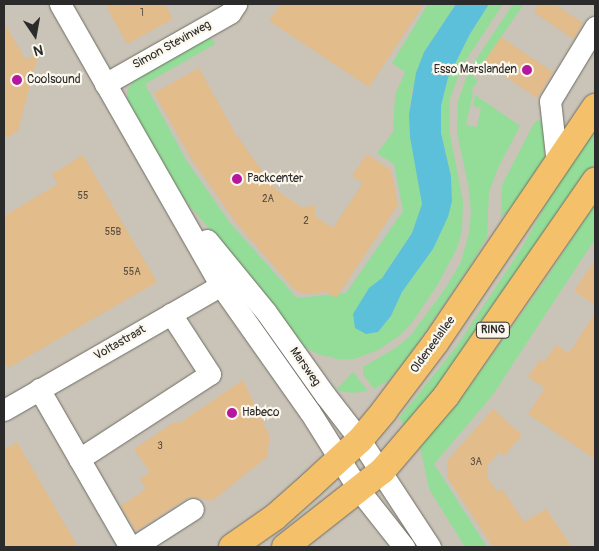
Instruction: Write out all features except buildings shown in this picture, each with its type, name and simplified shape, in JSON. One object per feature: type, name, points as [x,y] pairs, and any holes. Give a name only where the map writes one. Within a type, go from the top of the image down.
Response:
[{"type":"main road","name":"Oldeneelallee","points":[[232,547],[275,517],[360,440],[436,342],[595,107]]},
{"type":"main road","name":"RING","points":[[285,547],[382,471],[446,396],[595,181]]},
{"type":"street","name":"Marsweg","points":[[60,4],[104,84],[169,194],[229,281],[339,460],[404,547]]},
{"type":"street","name":"Simon Stevinweg","points":[[104,84],[230,13],[236,4]]},
{"type":"street","points":[[557,164],[550,101],[595,27]]},
{"type":"street","name":"Marsweg","points":[[229,281],[266,312],[382,471],[430,547]]},
{"type":"street","name":"Voltastraat","points":[[4,410],[229,281]]},
{"type":"street","points":[[79,459],[210,374],[171,314]]},
{"type":"street","points":[[39,389],[130,547]]},
{"type":"street","points":[[134,547],[194,509]]},
{"type":"shaded area","points":[[4,4],[595,4],[595,547],[4,547]]},
{"type":"green space","points":[[428,4],[456,4],[424,52],[412,91],[409,114],[422,204],[412,233],[382,278],[364,295],[378,332],[391,316],[402,292],[433,249],[452,201],[451,176],[441,133],[441,106],[448,78],[470,34],[489,4],[503,4],[462,66],[450,99],[450,134],[463,201],[462,231],[457,248],[438,284],[411,324],[399,336],[378,350],[354,359],[338,359],[318,354],[301,345],[265,294],[188,204],[168,174],[128,104],[127,91],[134,79],[208,38],[213,40],[215,44],[145,84],[186,160],[230,223],[297,298],[346,293],[403,211],[394,164],[377,153],[393,132],[395,95],[405,72],[392,63]]},
{"type":"green space","points":[[513,4],[524,4],[473,77],[478,80],[471,91],[473,93],[466,125],[477,127],[481,108],[473,106],[475,95],[520,126],[498,168],[489,192],[487,237],[470,266],[406,360],[389,380],[374,389],[363,374],[363,367],[397,347],[411,335],[445,289],[461,262],[469,233],[471,212],[469,189],[457,133],[458,101],[469,70]]},
{"type":"green space","points":[[540,120],[543,123],[545,159],[541,171],[501,218],[502,185],[533,125],[536,121]]},
{"type":"green space","points":[[595,124],[595,162],[467,353],[407,429],[399,418],[457,346],[523,246],[553,191]]},
{"type":"green space","points":[[595,203],[595,239],[492,396],[434,464],[487,547],[465,547],[429,489],[420,446],[457,404],[544,282]]},
{"type":"green space","points":[[353,372],[368,391],[351,393],[336,390]]},
{"type":"water","points":[[456,4],[489,4],[470,34],[448,78],[441,106],[441,133],[451,176],[452,201],[448,217],[433,249],[402,292],[391,316],[378,332],[366,334],[355,328],[353,314],[369,288],[382,278],[412,233],[422,204],[410,137],[409,114],[416,73],[424,52]]},
{"type":"place","name":"Esso Marslanden","points":[[527,70]]},
{"type":"place","name":"Coolsound","points":[[17,80]]},
{"type":"place","name":"Packcenter","points":[[237,179]]},
{"type":"place","name":"Habeco","points":[[232,413]]}]
